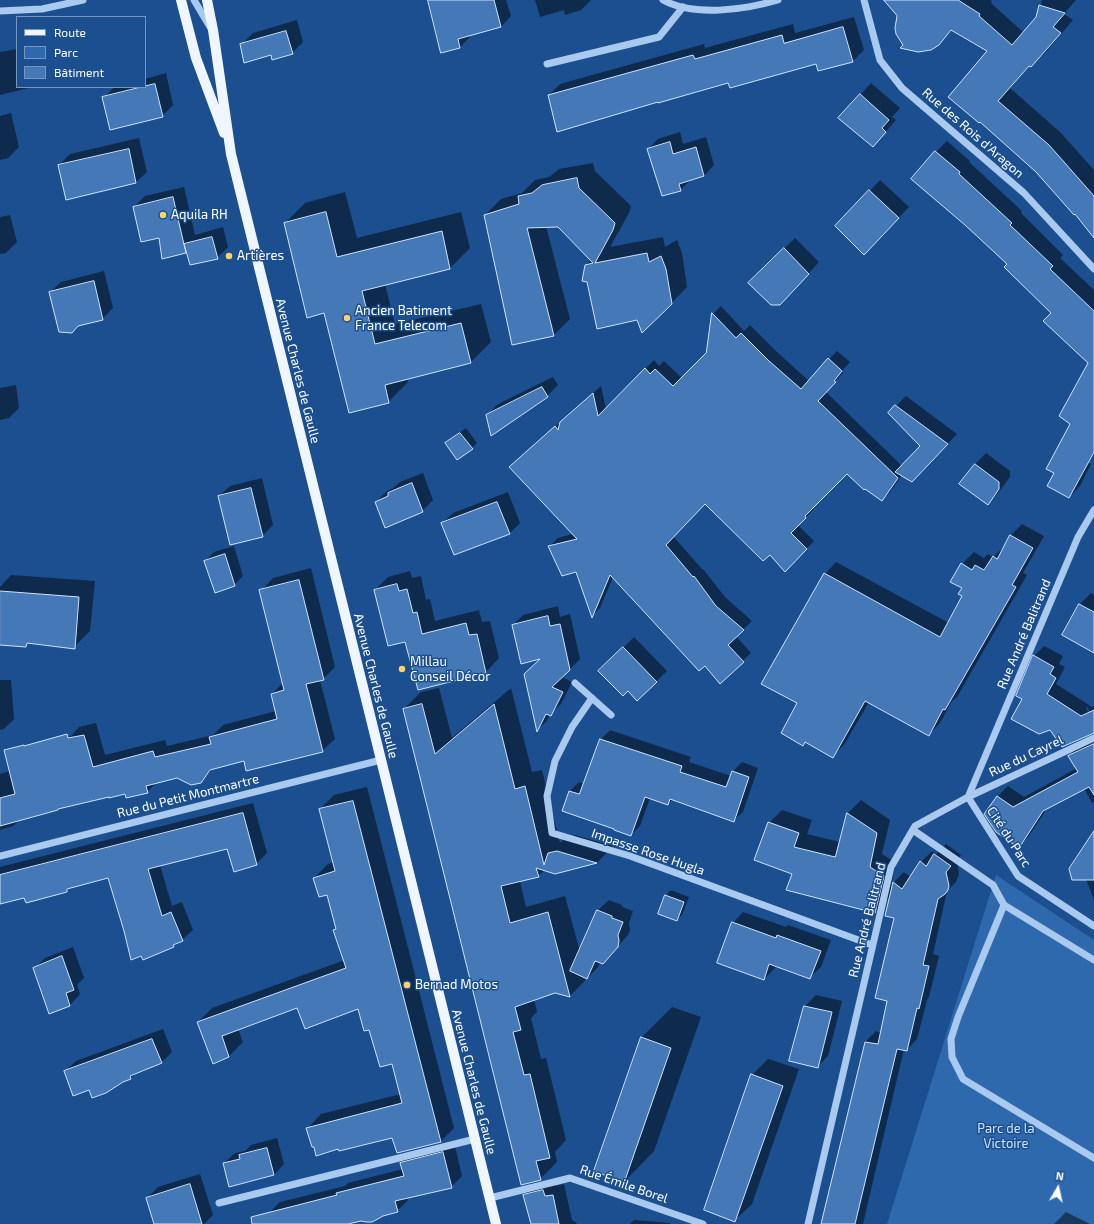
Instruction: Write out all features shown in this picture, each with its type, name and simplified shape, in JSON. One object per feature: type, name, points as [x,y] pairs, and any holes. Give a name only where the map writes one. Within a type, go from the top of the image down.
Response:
[{"type":"main road","name":"Avenue Charles de Gaulle","points":[[181,0],[196,58],[231,154]]},
{"type":"main road","name":"Avenue Charles de Gaulle","points":[[207,0],[231,154],[496,1224]]},
{"type":"street","points":[[0,11],[42,9],[84,0]]},
{"type":"street","points":[[194,0],[212,30]]},
{"type":"street","points":[[663,0],[683,7],[702,11],[763,4],[778,0]]},
{"type":"street","name":"Rue des Rois d'Aragon","points":[[864,0],[880,60],[902,88],[1024,193],[1094,269]]},
{"type":"street","points":[[547,64],[659,36],[683,7]]},
{"type":"street","name":"Rue André Balitrand","points":[[808,1224],[891,867],[915,826],[968,796],[1078,537],[1094,510]]},
{"type":"street","points":[[574,683],[611,715]]},
{"type":"street","name":"Impasse Rose Hugla","points":[[592,698],[572,727],[555,761],[547,796],[552,833],[630,856],[872,945]]},
{"type":"street","name":"Rue du Cayrel","points":[[968,796],[1094,738]]},
{"type":"street","name":"Rue du Petit Montmartre","points":[[0,856],[381,760]]},
{"type":"street","name":"Cité du Parc","points":[[968,796],[1018,876],[1094,926]]},
{"type":"street","points":[[913,830],[993,885],[1004,905],[1094,960]]},
{"type":"street","points":[[1004,905],[958,1017],[951,1039],[952,1057],[963,1079],[1094,1158]]},
{"type":"street","points":[[219,1203],[475,1139]]},
{"type":"street","name":"Rue Émile Borel","points":[[490,1198],[570,1178],[703,1224]]},
{"type":"green space","name":"Parc de la Victoire","points":[[996,875],[1094,940],[1094,1224],[887,1224]]},
{"type":"building","points":[[428,0],[494,0],[501,27],[458,39],[460,48],[441,53]]},
{"type":"building","points":[[884,0],[958,0],[980,14],[979,16],[1012,45],[1036,17],[1039,5],[1065,13],[1053,27],[1061,33],[998,101],[1049,145],[1094,196],[1094,238],[1075,214],[1074,215],[1036,172],[980,122],[979,123],[948,97],[987,51],[951,30],[939,45],[931,50],[918,52],[900,48],[903,45],[896,34],[895,28],[897,16]]},
{"type":"building","points":[[843,27],[853,62],[818,71],[816,64],[730,88],[728,83],[557,132],[548,95],[693,55],[695,59],[782,35],[784,43]]},
{"type":"building","points":[[286,31],[293,54],[272,60],[271,55],[244,63],[240,44]]},
{"type":"building","points":[[155,84],[163,117],[110,130],[102,97],[139,88],[146,88],[146,86]]},
{"type":"building","points":[[860,94],[889,120],[882,128],[886,132],[873,147],[838,118]]},
{"type":"building","points":[[670,142],[673,154],[696,147],[704,176],[679,184],[681,191],[662,196],[647,149]]},
{"type":"building","points":[[129,149],[136,183],[66,200],[58,165]]},
{"type":"building","points":[[935,151],[960,172],[959,174],[1012,223],[1010,225],[1053,266],[1050,269],[1094,311],[1094,452],[1069,498],[1047,486],[1054,473],[1046,469],[1070,424],[1059,416],[1088,363],[1043,321],[1051,313],[1004,267],[1007,264],[965,225],[911,179]]},
{"type":"building","points":[[577,178],[579,188],[615,223],[613,230],[595,263],[647,253],[649,262],[661,256],[666,269],[672,304],[642,333],[637,320],[597,329],[587,282],[582,281],[585,265],[593,263],[558,227],[527,228],[554,336],[512,345],[484,215],[519,204],[518,196],[532,193],[542,185]]},
{"type":"building","points":[[869,190],[899,218],[864,255],[835,226]]},
{"type":"building","points":[[173,197],[186,253],[162,259],[159,238],[141,242],[133,207]]},
{"type":"building","name":"Ancien Batiment France Telecom","points":[[326,212],[337,257],[442,231],[450,269],[362,291],[375,344],[461,323],[471,363],[385,385],[389,403],[349,413],[324,313],[307,318],[284,223]]},
{"type":"building","points":[[212,237],[218,259],[190,265],[184,244]]},
{"type":"building","points":[[784,248],[809,274],[780,305],[771,305],[748,283]]},
{"type":"building","points":[[94,281],[103,320],[78,326],[72,333],[59,332],[49,292]]},
{"type":"building","points":[[712,313],[736,338],[741,333],[769,361],[801,389],[828,358],[842,371],[834,381],[836,382],[818,401],[898,478],[882,501],[865,489],[864,490],[847,474],[805,516],[806,518],[791,533],[807,549],[785,572],[770,555],[763,561],[705,504],[666,545],[693,577],[694,576],[716,606],[744,630],[728,645],[744,662],[720,684],[705,666],[699,671],[610,575],[592,618],[576,572],[562,576],[548,546],[577,539],[509,467],[555,426],[558,430],[560,422],[593,393],[598,416],[645,368],[650,374],[655,369],[673,386],[706,353]]},
{"type":"building","points":[[542,387],[548,397],[491,436],[486,415]]},
{"type":"building","points":[[895,405],[948,444],[912,482],[895,472],[920,446],[888,413]]},
{"type":"building","points":[[460,433],[473,449],[457,460],[445,443]]},
{"type":"building","points":[[975,464],[999,482],[999,489],[988,505],[959,484]]},
{"type":"building","points":[[412,483],[423,512],[385,528],[375,502],[388,496],[388,493]]},
{"type":"building","points":[[251,488],[263,537],[230,545],[218,496]]},
{"type":"building","points":[[497,502],[510,534],[454,555],[441,523]]},
{"type":"building","points":[[1010,535],[1033,548],[1012,585],[1016,587],[945,710],[943,709],[929,736],[865,701],[833,758],[805,742],[803,746],[781,733],[797,703],[761,684],[824,573],[940,637],[962,596],[958,594],[962,588],[950,582],[961,563],[972,570],[975,565],[984,570],[993,556],[997,559]]},
{"type":"building","points":[[225,554],[235,586],[215,593],[204,561]]},
{"type":"building","points":[[299,580],[324,680],[306,684],[323,752],[246,771],[244,761],[210,770],[201,783],[191,785],[177,778],[146,786],[148,793],[126,798],[125,794],[109,797],[58,809],[0,826],[0,798],[15,794],[4,750],[67,734],[68,738],[84,735],[93,767],[153,751],[155,757],[211,744],[209,737],[277,719],[271,694],[284,690],[259,590]]},
{"type":"building","points":[[397,584],[399,591],[407,589],[413,613],[417,612],[422,634],[466,623],[469,635],[477,634],[486,673],[418,690],[405,642],[388,646],[374,590]]},
{"type":"building","points":[[0,591],[79,597],[75,649],[27,643],[26,647],[0,645]]},
{"type":"building","points":[[1079,604],[1094,612],[1094,653],[1062,635]]},
{"type":"building","points":[[548,616],[550,626],[560,624],[570,670],[552,687],[563,692],[551,716],[546,714],[537,732],[524,674],[540,659],[521,664],[512,625]]},
{"type":"building","points":[[623,647],[657,682],[637,701],[628,691],[623,696],[598,671]]},
{"type":"building","points":[[1033,655],[1054,667],[1050,674],[1056,678],[1047,694],[1081,716],[1094,710],[1094,733],[1062,747],[1050,730],[1039,734],[1011,719],[1022,699],[1016,696]]},
{"type":"building","points":[[422,704],[435,754],[494,704],[515,789],[525,786],[544,865],[548,853],[557,851],[597,863],[555,874],[536,868],[539,877],[501,886],[510,923],[548,912],[570,997],[555,993],[515,1007],[521,1030],[513,1032],[524,1075],[530,1074],[550,1158],[536,1161],[541,1180],[521,1185],[403,709]]},
{"type":"building","points":[[600,739],[682,766],[680,772],[726,787],[732,771],[749,777],[734,822],[670,799],[668,805],[645,797],[631,836],[562,811],[569,791],[579,794]]},
{"type":"building","points":[[1094,744],[1094,795],[1089,787],[1043,811],[1019,848],[996,832],[984,814],[997,796],[1013,807],[1078,772],[1068,756]]},
{"type":"building","points":[[353,801],[441,1142],[397,1153],[392,1138],[339,1151],[338,1149],[316,1156],[306,1128],[402,1103],[392,1064],[380,1067],[369,1030],[364,1031],[358,1009],[305,1029],[297,1008],[222,1036],[229,1057],[213,1064],[197,1022],[346,968],[333,930],[336,929],[327,895],[319,897],[313,878],[335,871],[319,809]]},
{"type":"building","points":[[243,813],[257,865],[234,872],[227,849],[148,869],[162,916],[171,912],[183,941],[173,945],[174,947],[143,960],[141,956],[131,960],[108,878],[67,889],[67,892],[26,903],[24,898],[0,904],[0,875]]},
{"type":"building","points":[[847,813],[877,833],[870,867],[884,876],[875,913],[786,890],[792,874],[754,860],[768,822],[799,833],[794,847],[835,857]]},
{"type":"building","points":[[1094,831],[1094,880],[1072,880],[1069,869]]},
{"type":"building","points":[[934,854],[951,866],[946,872],[949,886],[945,894],[938,899],[923,965],[929,966],[919,1009],[917,1008],[907,1051],[897,1049],[855,1224],[821,1224],[865,1042],[878,1044],[887,1001],[875,998],[894,918],[885,916],[893,882],[902,889],[920,861],[926,866]]},
{"type":"building","points":[[665,895],[684,902],[677,921],[658,914]]},
{"type":"building","points":[[597,910],[623,922],[618,935],[618,947],[603,964],[595,961],[587,979],[570,971]]},
{"type":"building","points":[[732,922],[776,938],[777,935],[821,951],[810,979],[769,964],[764,980],[717,963]]},
{"type":"building","points":[[62,956],[74,990],[66,993],[70,1006],[49,1014],[33,968]]},
{"type":"building","points":[[804,1006],[832,1012],[818,1068],[789,1061]]},
{"type":"building","points":[[641,1037],[671,1048],[624,1183],[594,1171]]},
{"type":"building","points":[[152,1039],[162,1063],[130,1076],[131,1079],[123,1082],[106,1093],[92,1098],[89,1090],[73,1096],[64,1071]]},
{"type":"building","points":[[751,1074],[783,1086],[735,1222],[704,1210]]},
{"type":"building","points":[[267,1148],[274,1175],[229,1187],[223,1163],[240,1159],[239,1155]]},
{"type":"building","points":[[443,1152],[452,1188],[395,1201],[398,1212],[383,1216],[372,1222],[361,1221],[348,1224],[252,1224],[251,1217],[404,1176],[400,1163]]},
{"type":"building","points":[[190,1184],[202,1224],[154,1224],[146,1198]]},
{"type":"building","points":[[543,1190],[545,1196],[553,1195],[559,1224],[531,1224],[523,1195]]},
{"type":"place","name":"Aquila RH","points":[[163,215]]},
{"type":"place","name":"Artières","points":[[229,256]]},
{"type":"place","name":"Ancien Batiment France Telecom","points":[[347,318]]},
{"type":"place","name":"Millau Conseil Décor","points":[[402,669]]},
{"type":"place","name":"Bernad Motos","points":[[407,985]]}]
